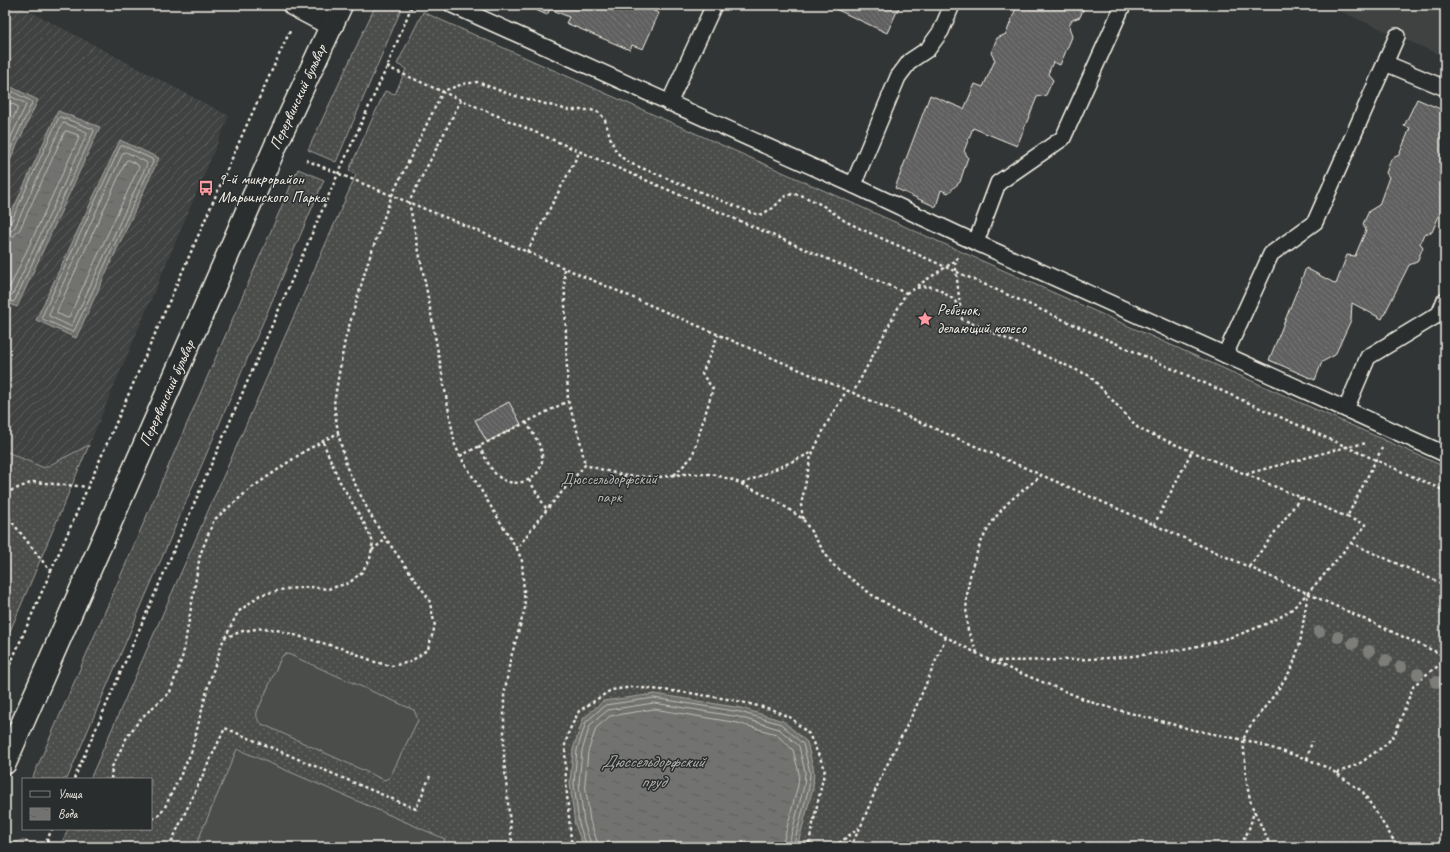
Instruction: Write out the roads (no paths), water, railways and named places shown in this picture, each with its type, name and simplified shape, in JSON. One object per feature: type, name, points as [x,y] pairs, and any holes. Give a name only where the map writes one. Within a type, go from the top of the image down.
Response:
[{"type":"street","name":"Перервинский бульвар","points":[[5,763],[270,158],[341,5]]},
{"type":"street","name":"Перервинский бульвар","points":[[297,6],[332,25]]},
{"type":"lane","points":[[452,5],[853,185],[971,240],[1445,454]]},
{"type":"lane","points":[[669,103],[714,5]]},
{"type":"lane","points":[[853,185],[898,77],[910,61],[928,49],[941,31],[952,5]]},
{"type":"lane","points":[[971,240],[998,183],[1063,138],[1122,5]]},
{"type":"lane","points":[[1225,355],[1271,254],[1316,222],[1396,36]]},
{"type":"lane","points":[[1385,63],[1445,88]]},
{"type":"lane","points":[[1346,409],[1368,358],[1439,314],[1445,300]]},
{"type":"water","points":[[5,84],[38,100],[5,171]]},
{"type":"water","points":[[58,111],[100,127],[17,307],[5,302],[5,227]]},
{"type":"water","points":[[120,140],[159,158],[76,338],[36,320]]},
{"type":"water","name":"Дюссельдорфский пруд","points":[[655,694],[741,708],[783,721],[807,742],[814,772],[813,788],[797,847],[584,847],[575,825],[570,783],[573,749],[583,719],[603,701]]},
{"type":"place","name":"9-й микрорайон Марьинского Парка","points":[[206,188]]},
{"type":"place","name":"Ребенок, делающий колесо","points":[[925,319]]},
{"type":"park label","name":"Дюссельдорфский парк","points":[[609,488]]}]
